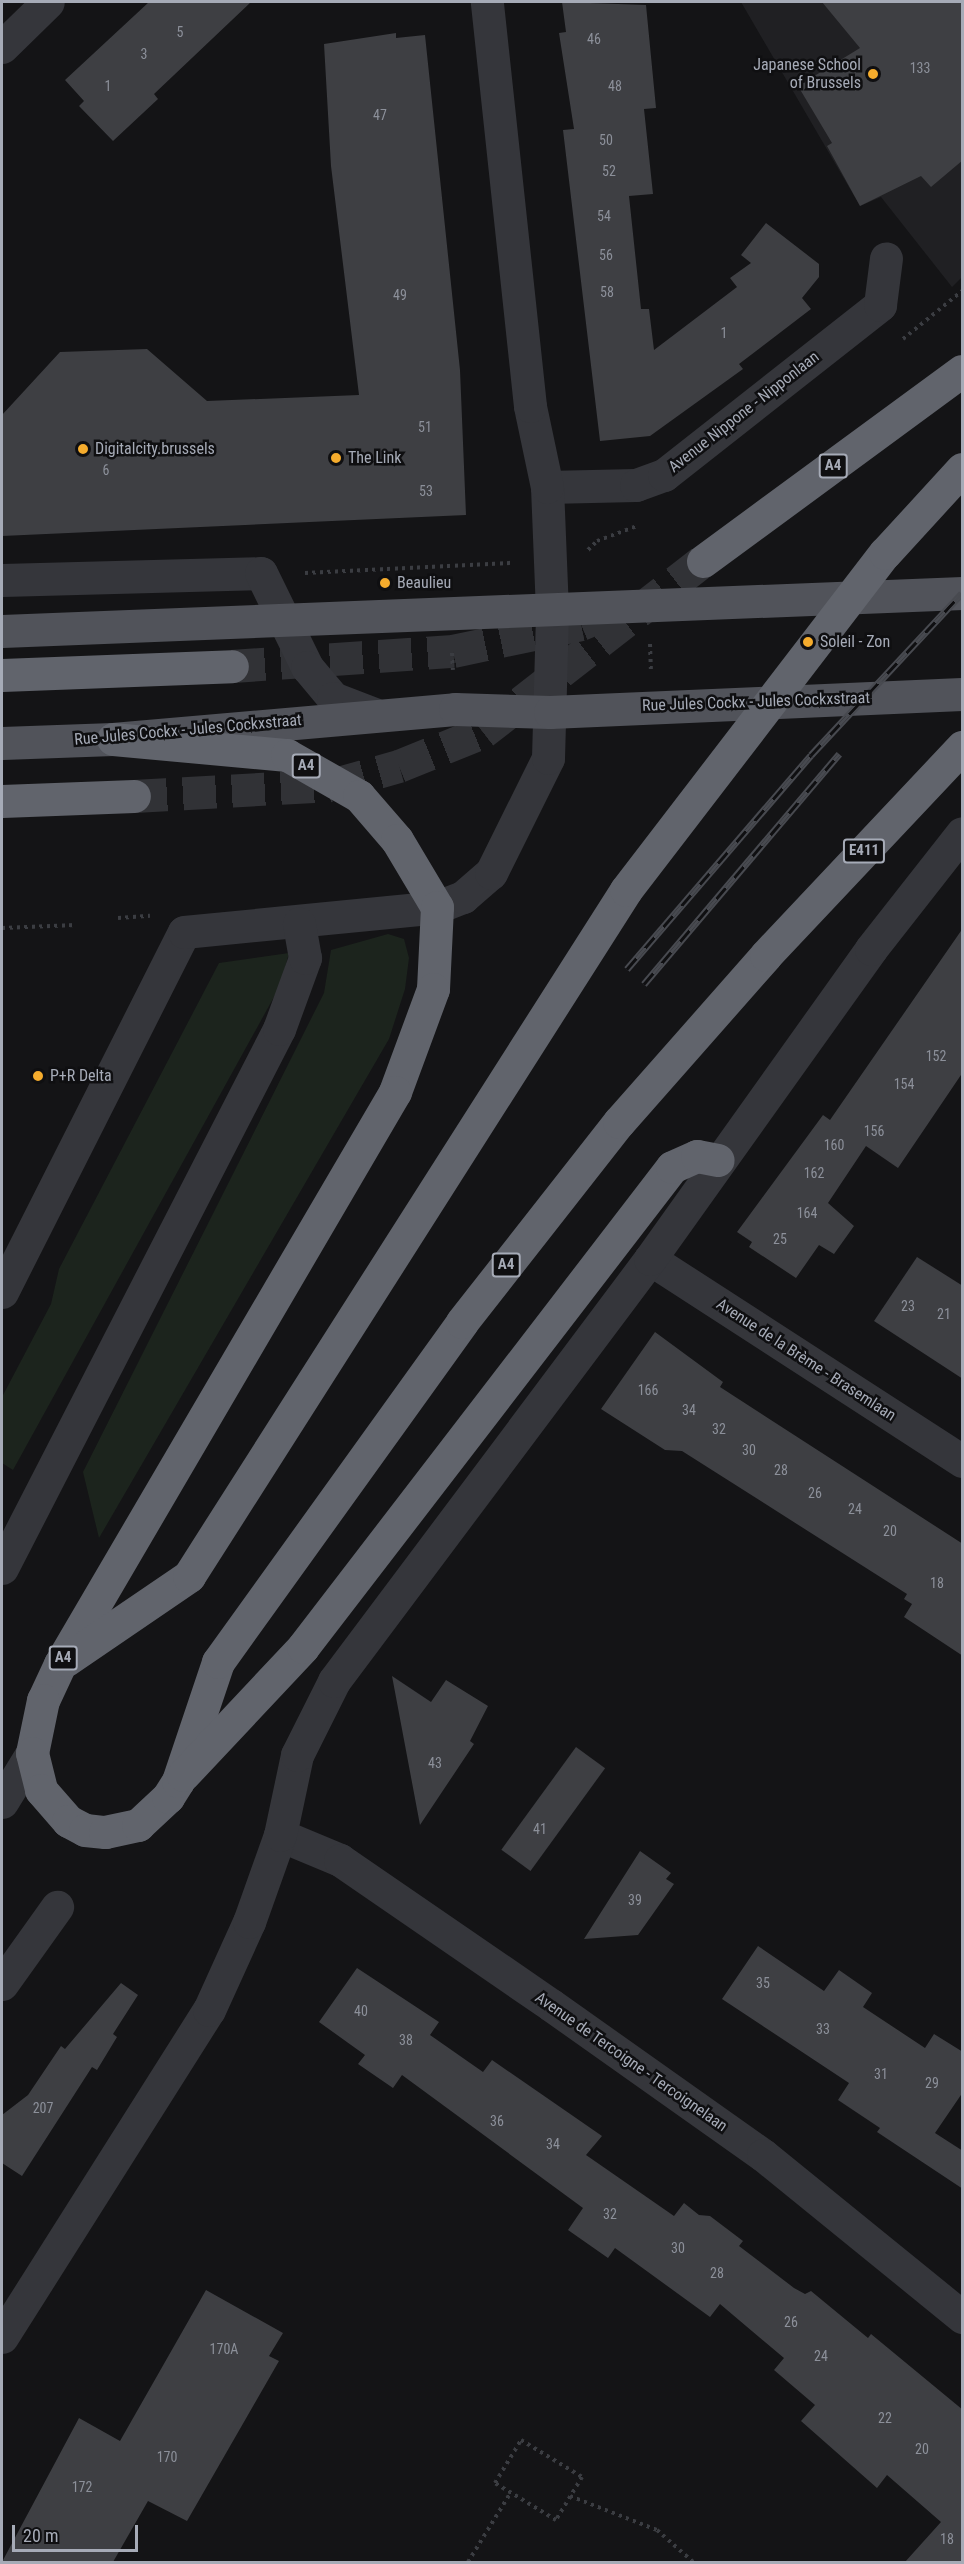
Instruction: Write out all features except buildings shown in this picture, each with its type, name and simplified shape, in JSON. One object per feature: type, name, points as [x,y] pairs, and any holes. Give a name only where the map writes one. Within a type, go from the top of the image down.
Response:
[{"type":"highway","name":"A4","points":[[703,561],[963,371]]},
{"type":"highway","points":[[60,1664],[189,1576],[626,890],[885,554],[963,469]]},
{"type":"highway","points":[[2,675],[232,666]]},
{"type":"highway","name":"A4","points":[[113,739],[287,755],[359,796],[387,826],[436,907],[433,989],[395,1092],[60,1664],[38,1718],[33,1753],[41,1790],[53,1808],[85,1830],[105,1832],[138,1825],[156,1812],[178,1781],[218,1662],[318,1520],[462,1322],[619,1122],[766,955]]},
{"type":"highway","name":"E411","points":[[766,955],[963,747]]},
{"type":"highway","points":[[2,801],[134,796]]},
{"type":"highway","points":[[178,1781],[303,1647],[672,1167],[697,1156],[718,1160]]},
{"type":"main road","points":[[2,631],[283,617],[552,611],[641,604],[963,593]]},
{"type":"main road","name":"Rue Jules Cockx - Jules Cockxstraat","points":[[2,743],[113,739],[374,714],[455,709],[550,712],[647,693],[963,694]]},
{"type":"street","points":[[2,47],[48,2]]},
{"type":"street","points":[[2,1292],[184,932],[299,924],[436,907],[463,897],[491,873],[548,758],[552,611],[547,487],[530,406],[487,2]]},
{"type":"street","name":"Avenue Nippone - Nipponlaan","points":[[547,487],[636,485],[664,475],[880,305],[886,258]]},
{"type":"street","name":"Rue Jules Cockx - Jules Cockxstraat","points":[[2,580],[261,573],[307,667],[333,698],[374,714]]},
{"type":"street","points":[[2,2337],[209,2010],[249,1922],[280,1835],[297,1755],[334,1681],[650,1259],[718,1160],[871,949],[963,833]]},
{"type":"street","points":[[2,1568],[279,1029],[305,958],[299,924]]},
{"type":"street","name":"Avenue de la Brème - Brasemlaan","points":[[650,1259],[963,1461]]},
{"type":"street","points":[[2,1802],[33,1753]]},
{"type":"street","name":"Avenue de Tercoigne - Tercoignelaan","points":[[280,1835],[340,1860],[551,2005],[763,2155],[963,2317]]},
{"type":"street","points":[[2,1984],[57,1907]]},
{"type":"path","points":[[647,693],[650,639]]},
{"type":"path","points":[[118,918],[158,915]]},
{"type":"path","points":[[2,928],[76,925]]},
{"type":"path","points":[[521,2440],[582,2477],[570,2496],[556,2520],[495,2483],[521,2440]]},
{"type":"path","points":[[468,2562],[511,2492]]},
{"type":"path","points":[[570,2496],[657,2530],[693,2562]]},
{"type":"shaded area","name":"Japanese School of Brussels","points":[[741,2],[962,2],[962,277],[952,287],[881,197],[860,206]]},
{"type":"shaded area","points":[[388,934],[404,939],[409,958],[405,989],[389,1039],[99,1538],[83,1472],[324,993],[331,950]]},
{"type":"shaded area","points":[[289,953],[280,986],[13,1470],[2,1463],[2,1397],[51,1304],[59,1269],[219,963]]},
{"type":"tunnel","points":[[134,796],[332,785],[399,766],[483,732],[703,561]]},
{"type":"tunnel","points":[[232,666],[453,651],[581,624],[622,607]]},
{"type":"railway","points":[[627,969],[811,755],[962,593]]},
{"type":"railway","points":[[644,984],[839,754]]},
{"type":"place","name":"Japanese School of Brussels","points":[[873,74]]},
{"type":"place","name":"Digitalcity.brussels","points":[[83,449]]},
{"type":"place","name":"The Link","points":[[336,458]]},
{"type":"place","name":"Beaulieu","points":[[385,583]]},
{"type":"place","name":"Soleil - Zon","points":[[808,642]]},
{"type":"place","name":"P+R Delta","points":[[38,1076]]}]
